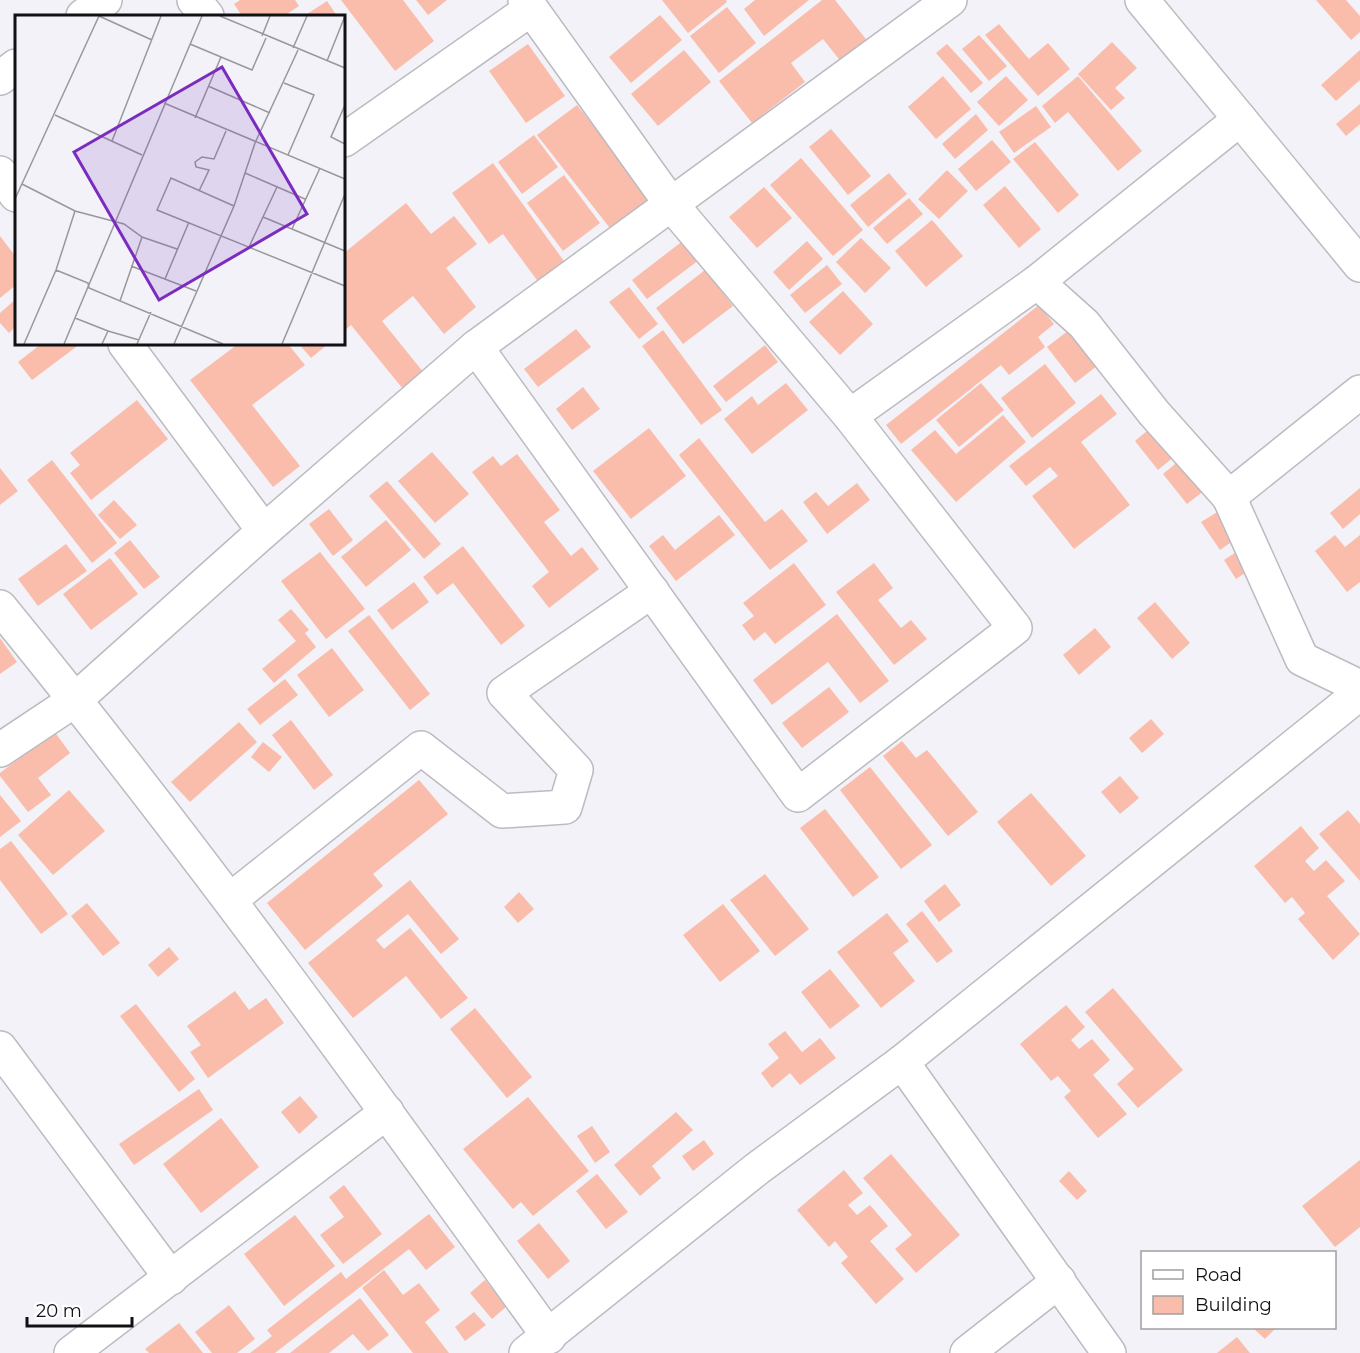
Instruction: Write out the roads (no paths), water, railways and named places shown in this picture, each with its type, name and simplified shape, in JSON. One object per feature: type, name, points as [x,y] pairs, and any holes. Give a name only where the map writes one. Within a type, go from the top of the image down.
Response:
[{"type":"street","points":[[84,15],[105,0]]},
{"type":"street","points":[[194,0],[206,15]]},
{"type":"street","points":[[0,750],[75,700],[264,531],[476,347],[950,0]]},
{"type":"street","points":[[1142,0],[1360,265]]},
{"type":"street","points":[[345,139],[528,4],[672,204],[850,416],[1015,628],[798,795],[476,347]]},
{"type":"street","points":[[0,78],[15,67]]},
{"type":"street","points":[[850,416],[1037,282],[1240,119]]},
{"type":"street","points":[[0,173],[15,194]]},
{"type":"street","points":[[1037,282],[1084,324],[1154,413],[1229,497],[1302,658],[1360,687]]},
{"type":"street","points":[[126,345],[264,531]]},
{"type":"street","points":[[1229,497],[1360,392]]},
{"type":"street","points":[[230,900],[421,748],[502,811],[565,807],[576,770],[504,693],[652,591]]},
{"type":"street","points":[[0,607],[230,900],[387,1112],[537,1345],[758,1168],[902,1062],[1360,693]]},
{"type":"street","points":[[0,1048],[171,1278]]},
{"type":"street","points":[[902,1062],[1109,1353]]},
{"type":"street","points":[[71,1353],[387,1112]]},
{"type":"street","points":[[967,1353],[1059,1281]]}]
